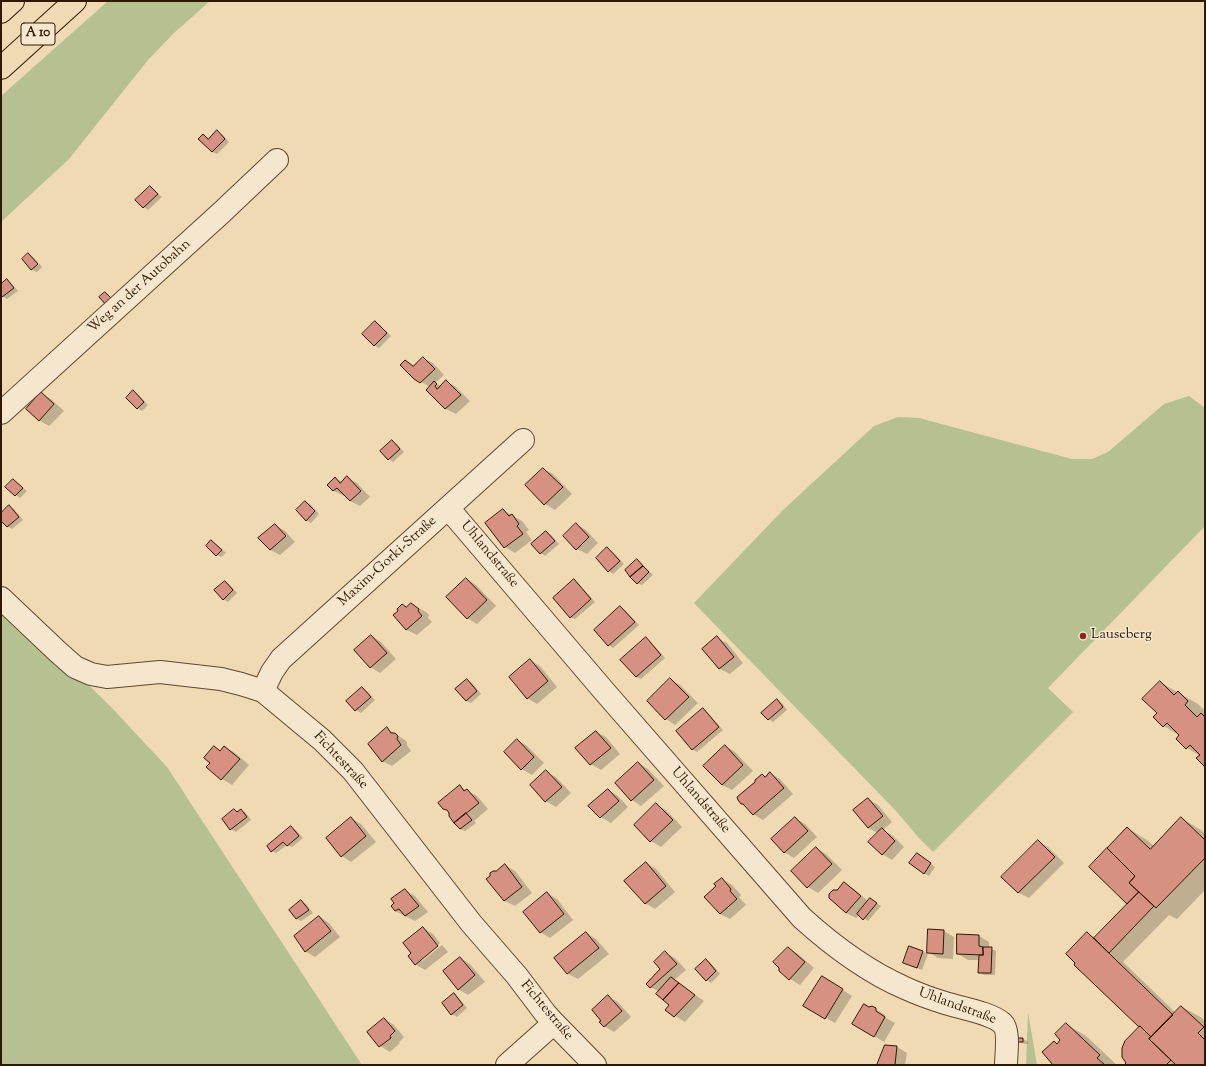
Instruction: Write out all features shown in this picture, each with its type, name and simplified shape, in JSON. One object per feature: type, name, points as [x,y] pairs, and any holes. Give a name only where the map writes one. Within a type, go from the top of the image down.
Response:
[{"type":"highway","points":[[1,12],[13,1]]},
{"type":"highway","name":"A 10","points":[[1,68],[75,1]]},
{"type":"street","name":"Weg an der Autobahn","points":[[1,412],[221,213],[277,160]]},
{"type":"street","name":"Maxim-Gorki-Straße","points":[[263,691],[272,672],[281,659],[523,440]]},
{"type":"street","name":"Uhlandstraße","points":[[448,508],[604,691],[802,918],[828,942],[868,969],[905,988],[994,1018],[1004,1025],[1007,1034],[1006,1065]]},
{"type":"street","name":"Fichtestraße","points":[[1,598],[58,652],[76,667],[91,674],[107,677],[160,672],[221,680],[263,691],[322,740],[353,771],[471,923],[517,976],[554,1023],[595,1065]]},
{"type":"street","points":[[507,1065],[554,1023]]},
{"type":"green space","points":[[108,1],[210,1],[174,33],[148,60],[69,159],[1,222],[1,96]]},
{"type":"green space","points":[[1189,396],[1205,408],[1205,526],[1048,688],[1073,712],[933,852],[897,812],[694,603],[782,511],[874,426],[898,417],[919,418],[1072,459],[1092,459],[1108,452],[1164,404]]},
{"type":"green space","points":[[1,599],[111,707],[167,767],[362,1065],[1,1065]]},
{"type":"green space","points":[[1028,1012],[1037,1065],[1026,1065]]},
{"type":"building","points":[[217,130],[225,139],[212,152],[198,139],[203,134],[208,139]]},
{"type":"building","points":[[150,186],[158,194],[143,208],[135,200]]},
{"type":"building","points":[[28,253],[38,264],[31,270],[22,259]]},
{"type":"building","points":[[7,279],[14,288],[2,297],[1,284]]},
{"type":"building","points":[[105,292],[113,300],[107,306],[99,297]]},
{"type":"building","points":[[375,321],[387,333],[374,346],[362,334]]},
{"type":"building","points":[[423,357],[435,369],[420,383],[400,365],[405,360],[413,366]]},
{"type":"building","points":[[446,380],[461,395],[445,409],[426,390],[434,381],[437,384],[435,386],[437,389]]},
{"type":"building","points":[[133,390],[144,402],[137,409],[126,398]]},
{"type":"building","points":[[41,392],[54,404],[39,421],[26,409]]},
{"type":"building","points":[[392,440],[400,449],[388,460],[380,451]]},
{"type":"building","points":[[543,468],[563,487],[544,505],[525,485]]},
{"type":"building","points":[[347,476],[361,491],[350,501],[337,488],[333,491],[327,485],[335,477],[340,483]]},
{"type":"building","points":[[13,479],[23,488],[15,496],[5,487]]},
{"type":"building","points":[[305,501],[315,511],[306,521],[296,510]]},
{"type":"building","points":[[9,505],[19,517],[7,527],[1,521],[1,513]]},
{"type":"building","points":[[503,509],[509,516],[512,514],[519,524],[517,526],[523,534],[504,548],[485,523]]},
{"type":"building","points":[[576,523],[589,537],[576,550],[563,536]]},
{"type":"building","points":[[275,524],[286,536],[270,550],[258,538]]},
{"type":"building","points":[[546,531],[555,541],[540,554],[531,544]]},
{"type":"building","points":[[211,540],[222,550],[216,556],[206,546]]},
{"type":"building","points":[[607,547],[620,561],[608,572],[596,558]]},
{"type":"building","points":[[637,559],[643,566],[630,577],[625,570]]},
{"type":"building","points":[[643,566],[649,572],[637,584],[630,577]]},
{"type":"building","points":[[466,578],[487,600],[467,619],[446,597]]},
{"type":"building","points":[[574,579],[591,599],[570,618],[553,598]]},
{"type":"building","points":[[225,581],[233,590],[223,600],[214,590]]},
{"type":"building","points":[[411,603],[419,609],[418,611],[422,616],[406,630],[393,615],[398,611],[397,609],[402,604],[406,607]]},
{"type":"building","points":[[620,606],[635,622],[608,646],[594,630]]},
{"type":"building","points":[[371,635],[387,653],[370,668],[354,650]]},
{"type":"building","points":[[717,636],[734,657],[719,669],[702,649]]},
{"type":"building","points":[[646,637],[661,655],[636,677],[620,660]]},
{"type":"building","points":[[530,659],[548,681],[527,699],[509,677]]},
{"type":"building","points":[[670,678],[689,697],[665,720],[647,701]]},
{"type":"building","points":[[467,679],[477,691],[466,701],[455,689]]},
{"type":"building","points":[[1160,681],[1174,695],[1178,691],[1188,701],[1185,705],[1197,717],[1201,713],[1205,717],[1205,767],[1196,758],[1200,755],[1190,745],[1186,749],[1176,739],[1179,735],[1167,723],[1163,727],[1153,717],[1157,713],[1142,699]]},
{"type":"building","points":[[362,687],[371,697],[355,711],[346,701]]},
{"type":"building","points":[[777,699],[783,707],[768,720],[761,713]]},
{"type":"building","points":[[703,708],[719,727],[692,750],[676,731]]},
{"type":"building","points":[[387,727],[391,733],[395,733],[398,736],[397,739],[401,745],[382,762],[368,744]]},
{"type":"building","points":[[596,731],[611,748],[590,765],[575,748]]},
{"type":"building","points":[[517,739],[534,757],[521,770],[504,752]]},
{"type":"building","points":[[725,745],[743,765],[722,785],[703,766]]},
{"type":"building","points":[[214,746],[220,751],[224,746],[240,759],[221,780],[206,767],[210,763],[204,758]]},
{"type":"building","points":[[638,762],[654,780],[631,801],[615,783]]},
{"type":"building","points":[[546,770],[562,787],[545,802],[530,785]]},
{"type":"building","points":[[770,772],[784,788],[753,815],[743,804],[741,804],[737,797],[762,774],[765,777]]},
{"type":"building","points":[[460,785],[464,791],[467,789],[479,803],[454,823],[447,810],[443,809],[438,803]]},
{"type":"building","points":[[608,789],[619,801],[600,818],[588,806]]},
{"type":"building","points":[[868,798],[883,816],[868,828],[853,810]]},
{"type":"building","points":[[656,803],[673,820],[650,842],[634,825]]},
{"type":"building","points":[[234,809],[237,812],[241,809],[247,817],[230,830],[222,819]]},
{"type":"building","points":[[466,813],[472,820],[460,829],[454,823]]},
{"type":"building","points":[[351,817],[366,836],[341,857],[326,838]]},
{"type":"building","points":[[795,817],[808,831],[784,853],[771,839]]},
{"type":"building","points":[[1181,817],[1205,840],[1205,858],[1156,908],[1129,883],[1135,876],[1107,848],[1127,827],[1150,849]]},
{"type":"building","points":[[291,826],[299,836],[287,846],[283,842],[271,852],[267,846]]},
{"type":"building","points":[[882,828],[895,841],[882,855],[868,842]]},
{"type":"building","points":[[1038,840],[1055,857],[1018,893],[1001,877]]},
{"type":"building","points":[[816,847],[832,864],[807,888],[791,871]]},
{"type":"building","points":[[1107,848],[1135,876],[1129,883],[1139,892],[1127,904],[1089,867]]},
{"type":"building","points":[[917,853],[931,863],[924,874],[909,863]]},
{"type":"building","points":[[646,862],[666,886],[645,904],[624,881]]},
{"type":"building","points":[[505,864],[522,887],[504,901],[486,879],[490,876],[490,873],[496,871]]},
{"type":"building","points":[[722,878],[737,899],[720,914],[704,897],[716,886],[714,884]]},
{"type":"building","points":[[844,882],[861,896],[846,913],[829,898],[829,894],[833,890],[837,890]]},
{"type":"building","points":[[405,889],[419,906],[405,916],[399,909],[395,911],[391,906],[394,903],[391,899]]},
{"type":"building","points":[[547,892],[564,914],[540,933],[523,912]]},
{"type":"building","points":[[1139,892],[1154,906],[1109,953],[1094,938]]},
{"type":"building","points":[[870,898],[877,903],[863,920],[857,914]]},
{"type":"building","points":[[301,900],[309,910],[296,919],[289,910]]},
{"type":"building","points":[[319,916],[331,931],[305,952],[294,936]]},
{"type":"building","points":[[423,927],[438,946],[415,965],[408,956],[411,953],[403,943]]},
{"type":"building","points":[[928,929],[944,930],[943,954],[927,953]]},
{"type":"building","points":[[586,932],[599,948],[567,974],[554,958]]},
{"type":"building","points":[[1087,932],[1173,1015],[1151,1037],[1074,965],[1075,963],[1066,954]]},
{"type":"building","points":[[957,934],[979,935],[979,946],[983,947],[983,955],[957,954]]},
{"type":"building","points":[[909,946],[923,951],[917,968],[903,963]]},
{"type":"building","points":[[788,947],[805,962],[789,980],[779,971],[779,968],[773,962]]},
{"type":"building","points":[[983,947],[992,947],[991,973],[978,973],[979,955],[983,955]]},
{"type":"building","points":[[665,951],[677,964],[650,988],[646,984],[660,969],[654,962]]},
{"type":"building","points":[[460,957],[475,975],[458,990],[443,971]]},
{"type":"building","points":[[706,959],[716,971],[706,981],[695,969]]},
{"type":"building","points":[[822,976],[843,989],[825,1019],[803,1006]]},
{"type":"building","points":[[671,977],[679,983],[663,1000],[656,994]]},
{"type":"building","points":[[679,983],[695,995],[674,1017],[665,1010],[669,1005],[663,1000]]},
{"type":"building","points":[[454,993],[463,1005],[451,1015],[442,1003]]},
{"type":"building","points":[[608,995],[622,1011],[604,1027],[599,1022],[601,1021],[592,1010]]},
{"type":"building","points":[[864,1004],[869,1007],[872,1006],[876,1008],[876,1011],[885,1017],[874,1037],[852,1024]]},
{"type":"building","points":[[1181,1006],[1204,1027],[1198,1033],[1205,1040],[1205,1065],[1176,1065],[1149,1039]]},
{"type":"building","points":[[384,1018],[395,1031],[390,1036],[391,1038],[379,1047],[367,1032]]},
{"type":"building","points":[[1066,1023],[1100,1055],[1097,1058],[1105,1065],[1053,1065],[1042,1052],[1054,1041],[1057,1044],[1060,1040],[1055,1034]]},
{"type":"building","points":[[1140,1026],[1151,1037],[1149,1039],[1171,1060],[1166,1065],[1124,1065],[1126,1063],[1122,1057],[1122,1048],[1125,1041]]},
{"type":"building","points":[[1018,1038],[1023,1038],[1023,1042],[1018,1042]]},
{"type":"building","points":[[885,1045],[897,1046],[895,1065],[877,1065]]},
{"type":"place","name":"Lauseberg","points":[[1083,636]]}]
